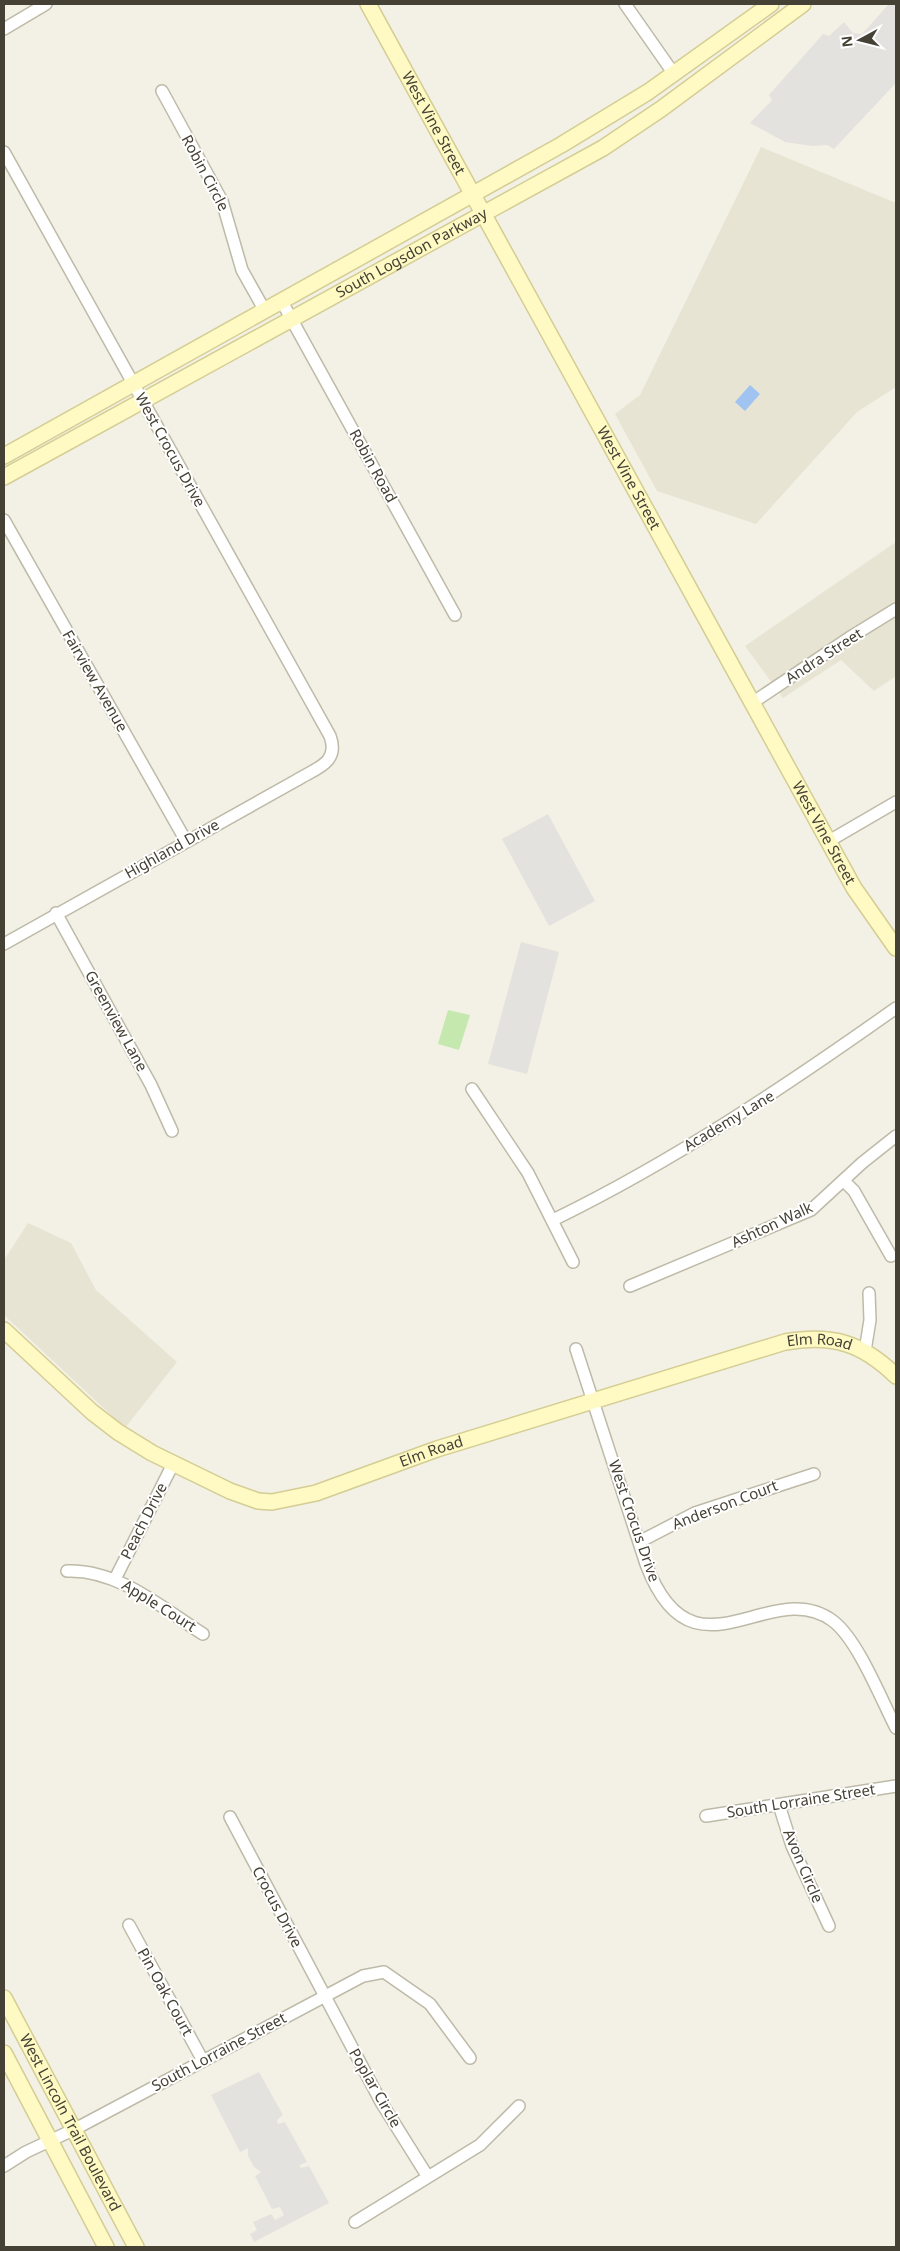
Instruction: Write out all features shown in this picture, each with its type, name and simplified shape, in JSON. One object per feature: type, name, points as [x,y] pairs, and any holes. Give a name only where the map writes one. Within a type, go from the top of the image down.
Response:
[{"type":"main road","name":"West Vine Street","points":[[368,4],[854,888],[896,948]]},
{"type":"main road","name":"South Logsdon Parkway","points":[[4,456],[265,312],[561,145],[674,74],[771,4]]},
{"type":"main road","name":"South Logsdon Parkway","points":[[4,477],[290,318],[603,148],[692,87],[803,4]]},
{"type":"main road","name":"Elm Road","points":[[4,1330],[92,1412],[118,1432],[173,1464],[244,1497],[258,1501],[287,1500],[316,1493],[436,1449],[785,1342],[826,1340],[852,1345],[876,1357],[896,1376]]},
{"type":"main road","name":"West Lincoln Trail Boulevard","points":[[4,1998],[136,2247]]},
{"type":"main road","name":"West Lincoln Trail Boulevard","points":[[4,2052],[106,2247]]},
{"type":"street","points":[[4,29],[46,4]]},
{"type":"street","points":[[625,4],[674,74]]},
{"type":"street","name":"Robin Circle","points":[[162,91],[222,201],[242,270],[265,312]]},
{"type":"street","name":"West Crocus Drive","points":[[4,152],[330,736],[334,749]]},
{"type":"street","name":"Robin Road","points":[[282,302],[455,615]]},
{"type":"street","name":"Fairview Avenue","points":[[4,520],[186,841]]},
{"type":"street","name":"Andra Street","points":[[752,703],[896,609]]},
{"type":"street","name":"Highland Drive","points":[[4,944],[329,760],[334,749]]},
{"type":"street","points":[[829,841],[896,802]]},
{"type":"street","name":"Greenview Lane","points":[[56,913],[152,1085],[172,1131]]},
{"type":"street","name":"Academy Lane","points":[[553,1220],[649,1168],[741,1114],[896,1008]]},
{"type":"street","points":[[472,1089],[528,1173],[573,1262]]},
{"type":"street","name":"Ashton Walk","points":[[630,1286],[812,1210],[886,1142],[896,1136]]},
{"type":"street","points":[[844,1181],[854,1191],[891,1256]]},
{"type":"street","points":[[865,1351],[870,1320],[869,1293]]},
{"type":"street","name":"West Crocus Drive","points":[[576,1349],[650,1576],[662,1597],[673,1609],[687,1618],[718,1625],[793,1608],[815,1611],[834,1622],[849,1639],[896,1728]]},
{"type":"street","name":"Peach Drive","points":[[115,1579],[173,1464]]},
{"type":"street","name":"Anderson Court","points":[[639,1542],[695,1513],[814,1474]]},
{"type":"street","name":"Apple Court","points":[[67,1571],[80,1570],[115,1579],[203,1634]]},
{"type":"street","name":"South Lorraine Street","points":[[706,1816],[896,1786]]},
{"type":"street","name":"Avon Circle","points":[[779,1805],[792,1846],[830,1926]]},
{"type":"street","name":"Crocus Drive","points":[[230,1817],[325,1997]]},
{"type":"street","name":"Pin Oak Court","points":[[129,1925],[202,2060]]},
{"type":"street","name":"South Lorraine Street","points":[[4,2166],[363,1976],[384,1972],[430,2004],[470,2058]]},
{"type":"street","name":"Poplar Circle","points":[[325,1997],[381,2102],[428,2177]]},
{"type":"street","points":[[355,2222],[480,2145],[519,2106]]},
{"type":"shaded area","points":[[889,4],[896,4],[896,83],[834,149],[827,145],[812,146],[785,142],[750,123],[772,100],[769,95],[823,34],[829,36],[844,22],[853,33],[862,34]]},
{"type":"shaded area","points":[[761,147],[896,203],[896,387],[857,412],[756,524],[657,491],[615,414],[640,395]]},
{"type":"shaded area","points":[[896,542],[896,676],[874,691],[841,660],[783,698],[745,646]]},
{"type":"shaded area","points":[[548,814],[595,901],[549,926],[502,839]]},
{"type":"shaded area","points":[[521,942],[559,952],[527,1074],[488,1064]]},
{"type":"shaded area","points":[[28,1223],[71,1243],[96,1290],[177,1362],[125,1428],[4,1315],[4,1260]]},
{"type":"shaded area","points":[[259,2072],[283,2115],[277,2120],[278,2124],[285,2122],[307,2162],[300,2165],[300,2168],[309,2166],[329,2203],[254,2242],[250,2234],[257,2230],[253,2222],[271,2214],[275,2220],[284,2215],[280,2207],[272,2209],[255,2176],[261,2172],[254,2167],[248,2156],[248,2148],[240,2152],[211,2095]]},
{"type":"green space","points":[[448,1010],[470,1015],[459,1050],[438,1044]]},
{"type":"water","points":[[750,385],[760,394],[745,411],[735,402]]}]
